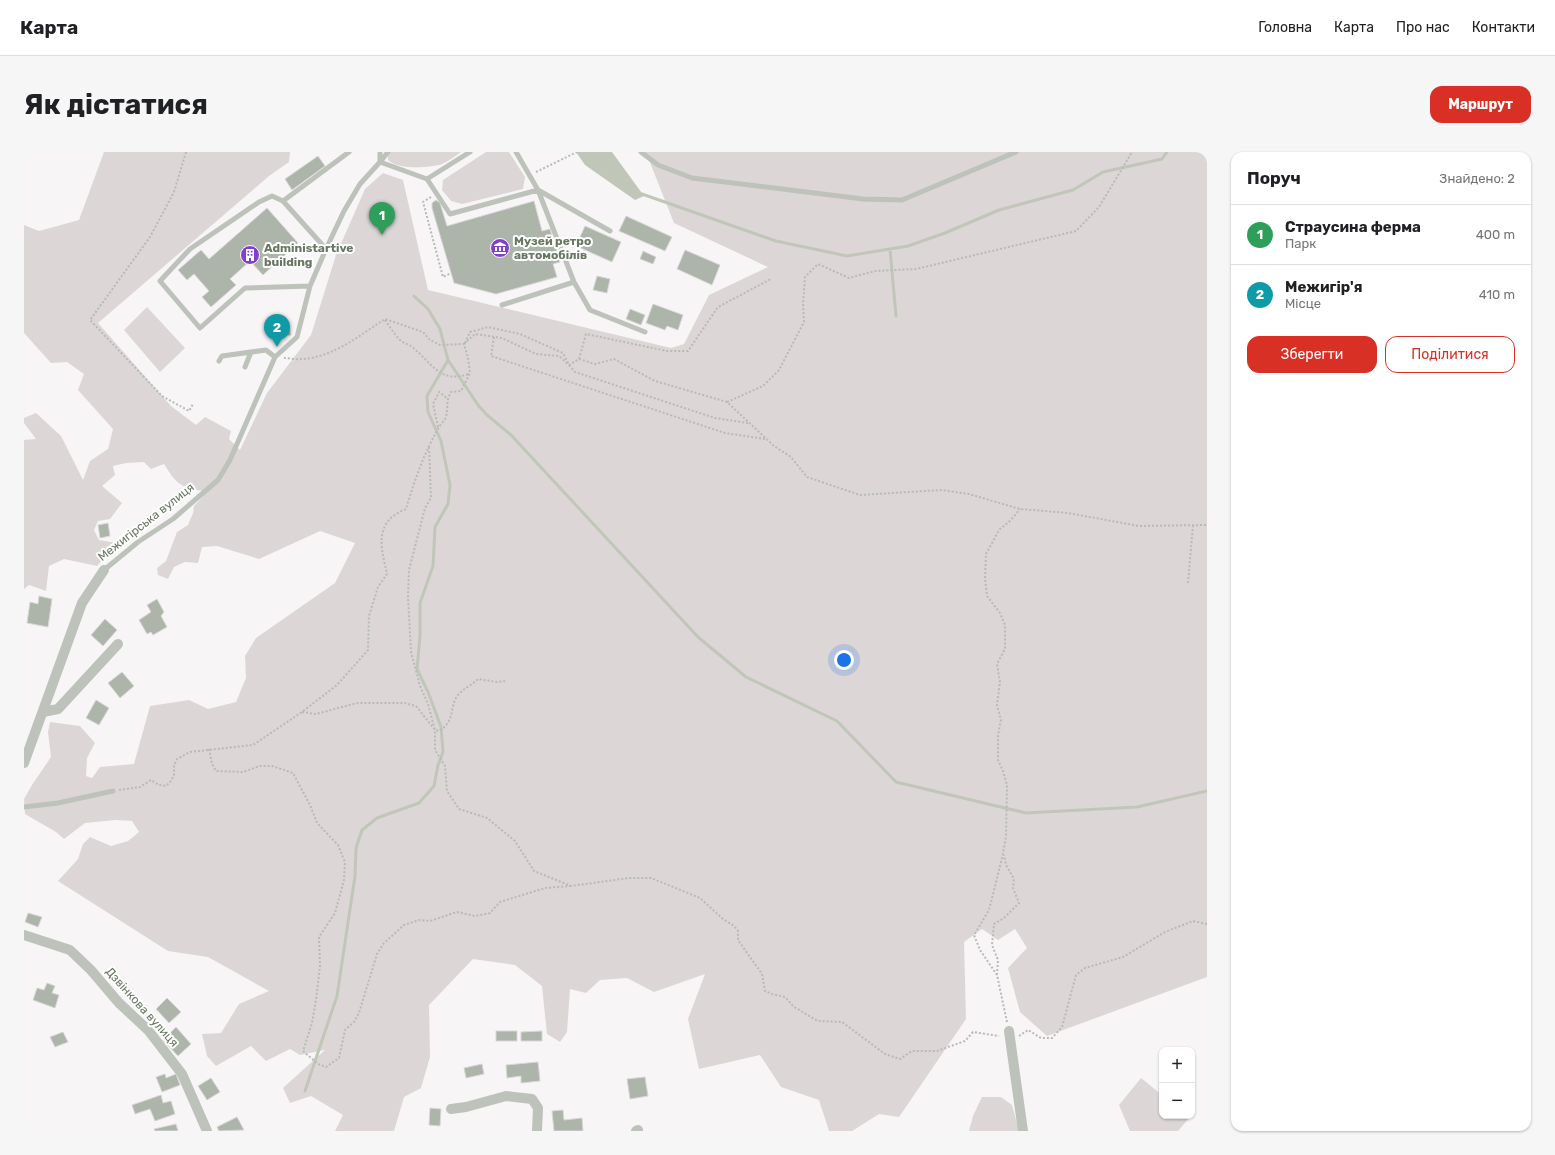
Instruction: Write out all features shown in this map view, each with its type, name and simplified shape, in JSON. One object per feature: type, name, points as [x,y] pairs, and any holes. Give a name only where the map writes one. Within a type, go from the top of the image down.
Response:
[{"type":"street","name":"Межигірська вулиця","points":[[24,763],[82,603],[104,570]]},
{"type":"street","points":[[43,712],[58,709],[118,644]]},
{"type":"street","name":"Дзвінкова вулиця","points":[[24,935],[70,950],[90,969],[119,1003],[148,1030],[182,1074],[207,1131]]},
{"type":"street","points":[[1009,1031],[1023,1131]]},
{"type":"street","points":[[451,1109],[466,1107],[506,1096],[532,1099],[538,1108],[537,1131]]},
{"type":"lane","points":[[284,201],[349,152]]},
{"type":"lane","points":[[380,152],[380,162]]},
{"type":"lane","points":[[326,249],[284,201],[272,196],[259,202],[190,249],[160,281],[200,328],[245,288],[310,286],[344,211],[360,184],[388,152]]},
{"type":"lane","points":[[427,179],[470,152]]},
{"type":"lane","points":[[516,152],[538,190],[574,282],[590,310],[645,332]]},
{"type":"lane","points":[[642,152],[658,165],[692,178],[863,199],[902,200],[1016,152]]},
{"type":"lane","points":[[380,162],[427,179],[450,214],[538,190],[610,230]]},
{"type":"lane","points":[[502,305],[574,282]]},
{"type":"lane","name":"Межигірська вулиця","points":[[104,570],[138,542],[173,519],[218,480],[230,460],[275,357],[297,337],[310,286]]},
{"type":"lane","points":[[219,361],[222,356],[266,350],[275,357]]},
{"type":"lane","points":[[245,367],[251,352]]},
{"type":"lane","points":[[24,807],[58,803],[113,791]]},
{"type":"path","points":[[186,152],[174,192],[150,237],[90,320],[162,396],[189,411],[193,404]]},
{"type":"path","points":[[530,175],[577,152]]},
{"type":"path","points":[[727,402],[763,386],[779,370],[804,322],[803,304],[805,277],[818,264],[849,278],[875,271],[916,269],[1076,231],[1098,207],[1132,152]]},
{"type":"path","points":[[437,194],[423,202],[443,277],[451,273]]},
{"type":"path","points":[[569,364],[578,359],[586,334],[667,351],[688,351],[718,307],[771,279]]},
{"type":"path","points":[[384,319],[423,332],[430,340],[440,345],[464,344],[475,334],[502,338],[536,354],[560,356],[569,364]]},
{"type":"path","points":[[275,357],[301,360],[324,354],[343,346],[384,319]]},
{"type":"path","points":[[384,319],[401,341],[411,346],[435,370],[446,375],[459,377],[470,373]]},
{"type":"path","points":[[113,791],[140,787],[151,780],[166,786],[172,781],[174,775],[174,765],[177,759],[190,752],[253,744],[302,712],[337,685],[368,650],[369,616],[378,587],[387,574],[382,553],[382,532],[392,517],[406,509],[413,485],[429,447],[438,427],[446,418],[447,398],[451,392],[461,391],[470,373],[464,344],[470,332],[488,327],[520,334],[563,353],[575,372],[715,418],[750,423]]},
{"type":"path","points":[[494,337],[491,356],[725,433],[766,439]]},
{"type":"path","points":[[578,359],[595,364],[614,359],[655,380],[727,402],[774,446],[790,457],[807,477],[860,494],[942,490],[969,494],[1020,509],[1068,513],[1139,526],[1207,525]]},
{"type":"path","points":[[438,427],[433,404],[440,392],[447,398]]},
{"type":"path","points":[[429,447],[431,498],[425,508],[409,570],[408,596],[411,652],[420,686],[428,704],[435,730],[434,750],[444,766],[447,790],[459,810],[486,818],[515,841],[534,870],[572,886]]},
{"type":"path","points":[[997,975],[980,950],[974,935],[989,910],[1006,836],[1006,785],[1003,771],[998,760],[998,735],[1001,720],[996,705],[1000,682],[998,664],[1005,649],[1005,625],[1000,613],[987,596],[985,578],[986,554],[999,530],[1011,520],[1020,509]]},
{"type":"path","points":[[1188,583],[1193,525]]},
{"type":"path","points":[[435,730],[439,731],[448,724],[457,696],[466,687],[478,679],[497,682],[505,681]]},
{"type":"path","points":[[302,712],[316,714],[357,703],[404,703],[416,706],[435,730]]},
{"type":"path","points":[[209,749],[212,764],[216,771],[243,772],[260,766],[272,766],[293,773],[310,805],[317,823],[338,845],[345,862],[344,880],[335,913],[319,938],[320,966],[316,1000],[312,1023],[303,1051],[318,1064],[326,1067],[339,1058],[345,1030],[354,1022],[359,1013],[377,954],[384,943],[404,925],[419,920],[430,921],[457,912],[475,916],[490,913],[500,902],[545,888],[572,886],[629,878],[651,878],[700,898],[738,931],[738,940],[762,974],[765,991],[785,997],[794,1007],[818,1021],[842,1022],[885,1054],[900,1059],[912,1051],[937,1051],[965,1041],[973,1032],[998,1037],[1009,1031],[997,975],[998,960],[992,945],[994,924],[1004,918],[1019,903],[1013,888],[1014,879],[1006,864],[1003,854]]},
{"type":"path","points":[[1010,1043],[1028,1030],[1041,1038],[1052,1038],[1062,1027],[1076,975],[1085,968],[1124,957],[1165,932],[1193,921],[1207,924]]},
{"type":"shaded area","points":[[104,152],[290,152],[289,162],[269,176],[98,323],[171,406],[196,425],[205,417],[231,431],[229,439],[240,450],[267,393],[311,335],[336,255],[365,189],[383,173],[403,180],[428,290],[671,348],[684,344],[709,295],[768,267],[674,223],[649,160],[642,152],[1207,152],[1207,977],[1047,1036],[1020,1012],[1008,968],[1027,948],[1015,929],[998,940],[982,929],[964,942],[966,1019],[899,1117],[879,1114],[852,1131],[829,1131],[819,1100],[781,1087],[760,1055],[699,1069],[688,1019],[705,974],[654,992],[627,978],[600,980],[586,993],[570,989],[567,1032],[560,1042],[547,1034],[542,986],[515,965],[473,959],[429,1005],[430,1057],[421,1088],[404,1097],[394,1131],[335,1131],[343,1115],[311,1096],[290,1103],[283,1088],[325,1050],[300,1055],[290,1049],[266,1061],[251,1046],[216,1066],[207,1056],[202,1034],[221,1033],[239,1004],[269,991],[208,957],[168,951],[58,881],[78,859],[83,844],[90,837],[111,846],[128,841],[139,832],[132,821],[116,820],[85,823],[64,839],[56,832],[25,814],[24,799],[51,757],[48,732],[50,722],[80,726],[95,743],[87,758],[86,776],[92,778],[100,767],[134,764],[150,706],[189,700],[208,709],[236,702],[246,678],[245,656],[256,638],[335,583],[355,543],[320,531],[259,559],[217,546],[202,547],[198,563],[185,562],[174,567],[168,579],[158,575],[157,568],[166,561],[177,532],[188,525],[194,506],[207,492],[181,485],[177,482],[164,464],[151,469],[144,462],[126,463],[113,466],[115,475],[102,486],[122,503],[110,519],[98,521],[94,530],[99,540],[117,543],[97,566],[64,559],[49,566],[46,591],[29,585],[24,589],[24,440],[36,439],[24,423],[24,418],[36,413],[61,436],[83,480],[90,461],[108,449],[113,429],[78,390],[84,374],[67,362],[51,363],[24,333],[24,225],[39,231],[79,220]]},
{"type":"shaded area","points":[[388,152],[461,152],[442,164],[406,167],[388,160]]},
{"type":"shaded area","points":[[486,152],[509,152],[525,177],[523,189],[462,204],[451,201],[442,190],[443,180]]},
{"type":"shaded area","points":[[576,152],[612,152],[644,196],[635,200],[585,165]]},
{"type":"shaded area","points":[[147,307],[185,348],[160,372],[124,330]]},
{"type":"shaded area","points":[[1141,1078],[1159,1093],[1159,1119],[1188,1119],[1178,1131],[1130,1131],[1119,1105]]},
{"type":"shaded area","points":[[982,1097],[1001,1097],[1012,1105],[1019,1131],[969,1131],[973,1116]]},
{"type":"building","points":[[318,156],[325,166],[292,190],[285,179]]},
{"type":"building","points":[[436,200],[440,203],[447,226],[534,201],[542,231],[550,229],[560,262],[553,264],[557,277],[496,294],[454,283],[432,208],[432,203]]},
{"type":"building","name":"Administartive building","points":[[267,208],[298,243],[263,275],[250,261],[230,279],[236,285],[211,307],[202,297],[209,291],[194,274],[187,280],[178,270],[201,250],[209,259]]},
{"type":"building","points":[[626,216],[672,237],[665,251],[619,231]]},
{"type":"building","points":[[585,226],[621,242],[612,262],[576,246]]},
{"type":"building","points":[[685,250],[720,265],[712,285],[677,269]]},
{"type":"building","points":[[643,251],[656,257],[653,264],[640,259]]},
{"type":"building","points":[[597,276],[610,279],[607,293],[593,290]]},
{"type":"building","points":[[653,304],[683,315],[678,330],[667,326],[665,330],[646,323]]},
{"type":"building","points":[[630,309],[645,315],[641,325],[626,319]]},
{"type":"building","points":[[289,326],[291,335],[280,337],[279,327]]},
{"type":"building","points":[[108,523],[110,536],[100,538],[98,525]]},
{"type":"building","points":[[39,596],[52,599],[48,627],[27,623],[30,602],[38,604]]},
{"type":"building","points":[[157,599],[164,612],[161,616],[167,627],[153,635],[151,632],[147,634],[139,620],[151,612],[147,605]]},
{"type":"building","points":[[105,619],[117,630],[103,646],[91,635]]},
{"type":"building","points":[[122,672],[134,686],[120,698],[108,683]]},
{"type":"building","points":[[96,700],[109,708],[99,725],[86,718]]},
{"type":"building","points":[[28,913],[42,917],[38,927],[25,922]]},
{"type":"building","points":[[47,983],[55,986],[52,993],[59,995],[55,1008],[33,1000],[37,988],[44,990]]},
{"type":"building","points":[[167,998],[181,1012],[169,1023],[156,1009]]},
{"type":"building","points":[[176,1027],[191,1044],[178,1056],[163,1040]]},
{"type":"building","points":[[496,1031],[517,1031],[517,1041],[496,1041]]},
{"type":"building","points":[[542,1031],[542,1041],[521,1041],[521,1032]]},
{"type":"building","points":[[63,1032],[68,1042],[55,1047],[50,1037]]},
{"type":"building","points":[[538,1062],[540,1081],[521,1083],[521,1076],[507,1078],[506,1065]]},
{"type":"building","points":[[482,1064],[484,1074],[466,1078],[464,1068]]},
{"type":"building","points":[[165,1074],[166,1078],[176,1074],[180,1085],[162,1092],[156,1077]]},
{"type":"building","points":[[645,1077],[648,1096],[630,1099],[627,1079]]},
{"type":"building","points":[[211,1078],[220,1092],[207,1100],[198,1086]]},
{"type":"building","points":[[161,1095],[163,1103],[171,1101],[175,1114],[155,1121],[150,1109],[135,1114],[132,1105]]},
{"type":"building","points":[[430,1108],[441,1109],[440,1126],[429,1125]]},
{"type":"building","points":[[563,1110],[564,1120],[582,1118],[583,1131],[554,1131],[552,1111]]},
{"type":"building","points":[[237,1117],[244,1130],[219,1131],[217,1127]]},
{"type":"building","points":[[176,1124],[178,1131],[155,1131],[154,1129]]},
{"type":"waterway","points":[[642,194],[776,241],[847,256],[908,246],[945,233],[999,210],[1073,190],[1103,172],[1162,159],[1167,152]]},
{"type":"waterway","points":[[890,249],[896,316]]},
{"type":"waterway","points":[[414,296],[428,309],[440,329],[448,360],[478,405],[487,415],[511,435],[698,637],[746,677],[837,721],[896,782],[1026,813],[1137,807],[1207,791]]},
{"type":"waterway","points":[[305,1091],[337,996],[355,876],[356,848],[362,830],[377,818],[419,803],[434,786],[438,765],[443,752],[441,727],[428,692],[417,669],[420,636],[420,603],[433,566],[435,527],[448,504],[450,485],[441,441],[428,412],[427,396],[448,360]]},
{"type":"place","name":"Страусина ферма","points":[[382,235]]},
{"type":"place","name":"Музей ретро автомобілів","points":[[500,248]]},
{"type":"place","name":"Administartive building","points":[[250,255]]},
{"type":"place","name":"Межигір'я","points":[[277,347]]}]
